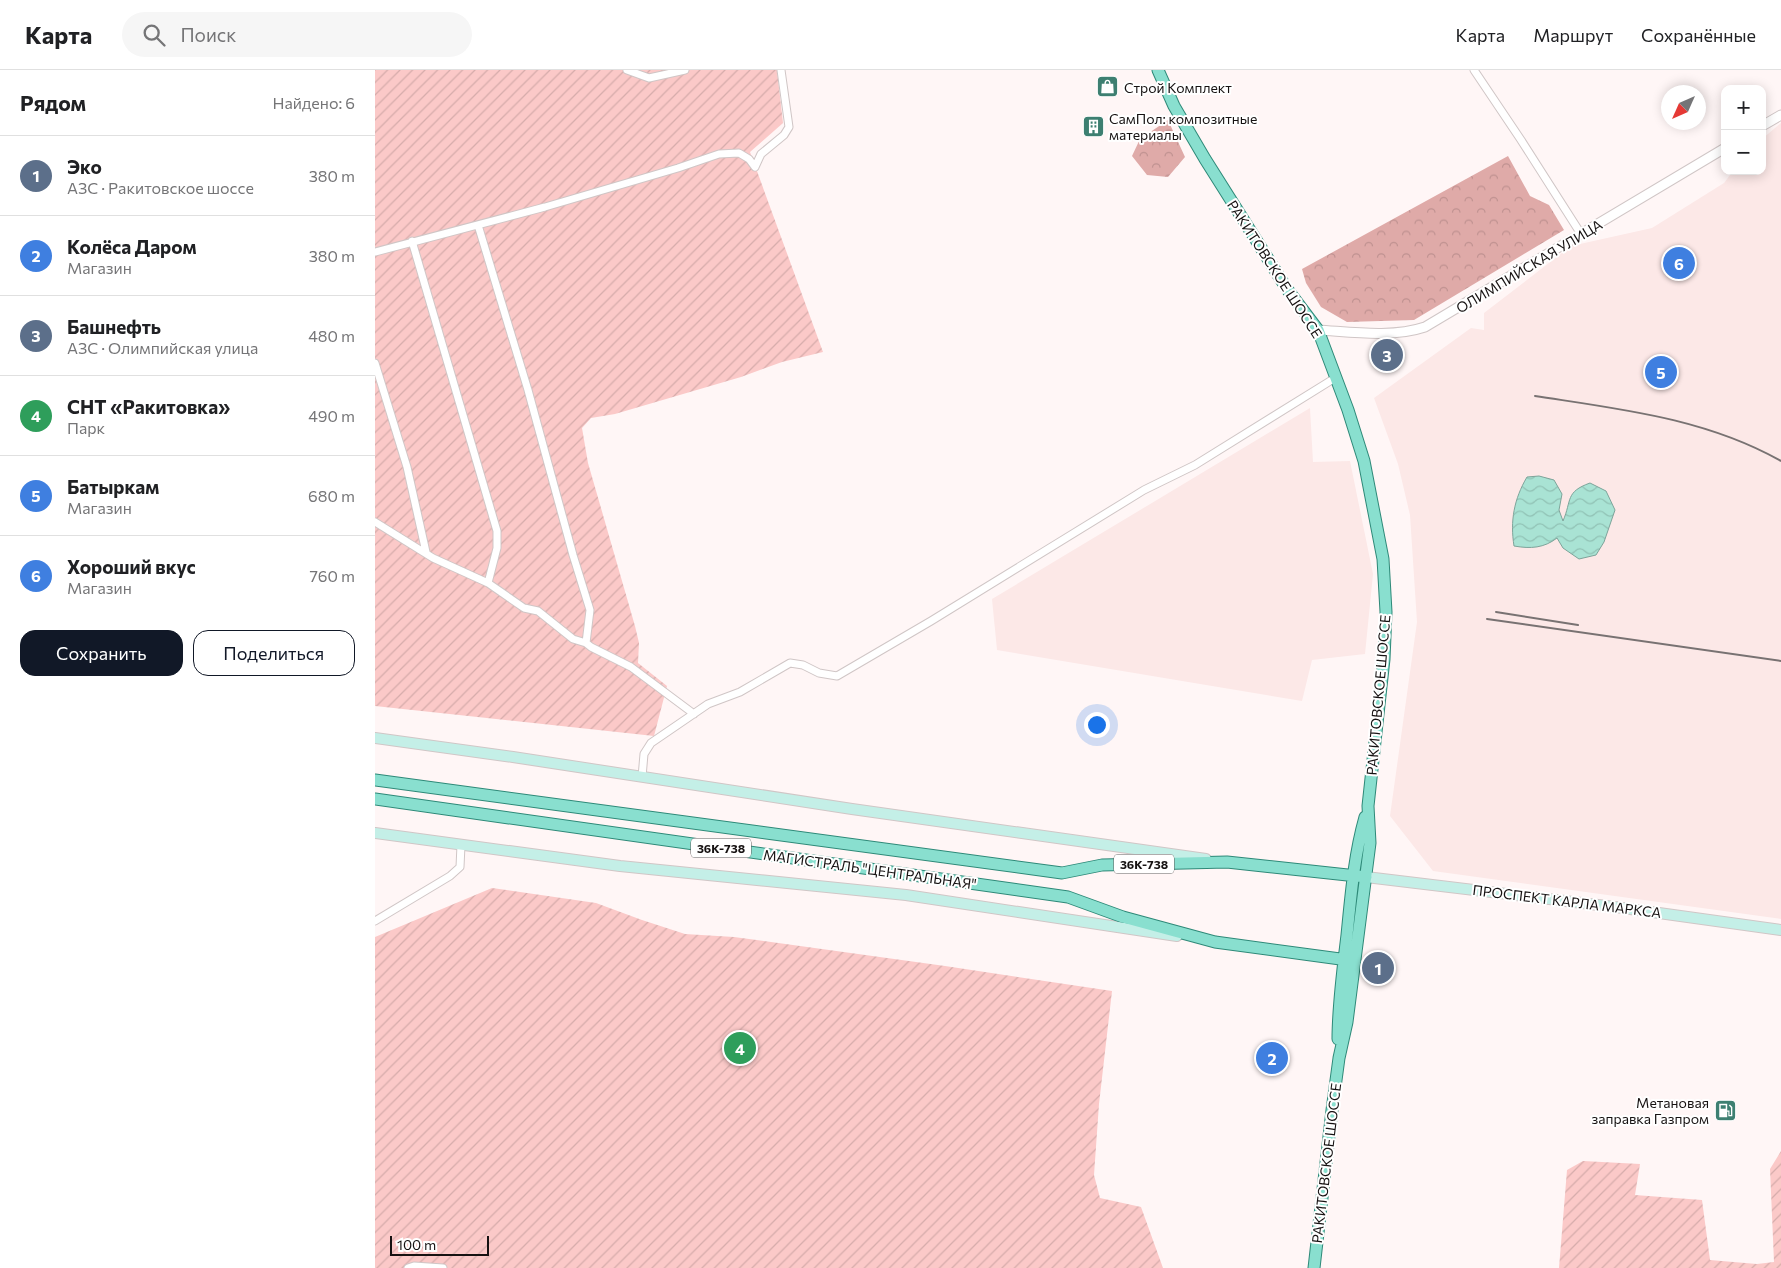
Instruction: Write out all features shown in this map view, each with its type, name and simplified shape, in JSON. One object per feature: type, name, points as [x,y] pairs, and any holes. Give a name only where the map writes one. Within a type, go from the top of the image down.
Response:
[{"type":"main road","name":"РАКИТОВСКОЕ ШОССЕ","points":[[1158,70],[1174,106],[1224,190],[1287,289],[1317,330],[1348,410],[1364,461],[1383,558],[1386,612],[1384,659],[1368,806],[1370,843],[1366,877],[1338,1026],[1339,1058],[1314,1268]]},
{"type":"main road","points":[[375,738],[1227,862]]},
{"type":"main road","name":"МАГИСТРАЛЬ \"ЦЕНТРАЛЬНАЯ\"","points":[[375,780],[1062,873],[1102,865],[1227,862]]},
{"type":"main road","name":"МАГИСТРАЛЬ \"ЦЕНТРАЛЬНАЯ\"","points":[[375,799],[1068,897],[1123,917],[1215,942]]},
{"type":"main road","name":"РАКИТОВСКОЕ ШОССЕ","points":[[1349,960],[1353,876],[1358,841],[1368,806]]},
{"type":"main road","points":[[375,833],[620,866],[906,896],[1215,942]]},
{"type":"main road","name":"36К-738","points":[[1227,862],[1353,876]]},
{"type":"main road","name":"ПРОСПЕКТ КАРЛА МАРКСА","points":[[1353,876],[1623,908],[1781,930]]},
{"type":"main road","name":"36К-738","points":[[1215,942],[1349,960]]},
{"type":"street","points":[[627,70],[649,78],[685,70]]},
{"type":"street","points":[[375,252],[613,188],[719,154],[739,153],[749,159],[755,168],[761,154],[783,135],[789,127],[781,70]]},
{"type":"street","points":[[1474,70],[1581,234]]},
{"type":"street","points":[[1766,124],[1781,115]]},
{"type":"street","name":"ОЛИМПИЙСКАЯ УЛИЦА","points":[[1317,330],[1399,332],[1413,331],[1425,327],[1721,150]]},
{"type":"street","points":[[479,225],[590,610],[586,643]]},
{"type":"street","points":[[412,241],[497,531],[497,548],[488,583]]},
{"type":"street","points":[[375,363],[407,467],[426,552]]},
{"type":"street","points":[[642,777],[644,754],[651,743],[708,704],[739,692],[789,663],[803,665],[819,673],[837,676],[931,622],[1144,490],[1195,465],[1335,378]]},
{"type":"street","points":[[375,522],[433,558],[488,583],[524,608],[539,611],[573,639],[586,643],[631,667],[694,714]]},
{"type":"street","points":[[375,921],[450,876],[460,866],[461,845]]},
{"type":"street","points":[[408,1268],[414,1266],[443,1268]]},
{"type":"shaded area","points":[[375,70],[777,70],[783,123],[750,152],[823,352],[782,362],[741,377],[615,414],[591,418],[582,428],[588,463],[635,626],[639,643],[638,663],[667,686],[654,736],[375,706]]},
{"type":"shaded area","points":[[1781,123],[1781,919],[1433,871],[1390,816],[1417,622],[1410,515],[1398,464],[1374,398],[1471,328],[1484,330],[1484,313],[1571,246],[1652,228],[1724,183],[1730,175],[1766,175],[1766,136]]},
{"type":"shaded area","points":[[1310,408],[1313,462],[1350,461],[1373,574],[1365,654],[1312,660],[1302,701],[997,650],[992,599]]},
{"type":"shaded area","points":[[492,888],[596,903],[685,934],[734,937],[1112,991],[1099,1104],[1094,1175],[1100,1198],[1141,1207],[1163,1268],[375,1268],[375,937]]},
{"type":"shaded area","points":[[1781,1151],[1781,1268],[1559,1268],[1567,1170],[1583,1161],[1640,1164],[1635,1195],[1702,1200],[1710,1260],[1757,1264],[1774,1262],[1770,1169]]},
{"type":"green space","points":[[1168,120],[1185,157],[1168,177],[1147,175],[1132,156],[1140,139]]},
{"type":"green space","points":[[1508,156],[1530,196],[1549,205],[1564,230],[1414,320],[1347,322],[1321,307],[1306,283],[1302,269]]},
{"type":"water","points":[[1539,476],[1554,480],[1562,494],[1559,510],[1563,521],[1573,493],[1582,486],[1590,483],[1606,491],[1615,510],[1604,542],[1596,555],[1579,559],[1563,548],[1557,538],[1537,547],[1514,546],[1513,519],[1516,502],[1527,477]]},
{"type":"railway","points":[[1535,396],[1630,411],[1692,425],[1752,446],[1781,461]]},
{"type":"railway","points":[[1496,612],[1578,625]]},
{"type":"railway","points":[[1487,619],[1781,661]]},
{"type":"place","name":"Строй Комплект","points":[[1108,87]]},
{"type":"place","name":"СамПол: композитные материалы","points":[[1093,126]]},
{"type":"place","name":"Хороший вкус","points":[[1679,263]]},
{"type":"place","name":"Башнефть","points":[[1387,355]]},
{"type":"place","name":"Батыркам","points":[[1661,372]]},
{"type":"place","name":"Эко","points":[[1378,968]]},
{"type":"place","name":"СНТ «Ракитовка»","points":[[740,1048]]},
{"type":"place","name":"Колёса Даром","points":[[1272,1058]]},
{"type":"place","name":"Метановая заправка Газпром","points":[[1725,1110]]}]
